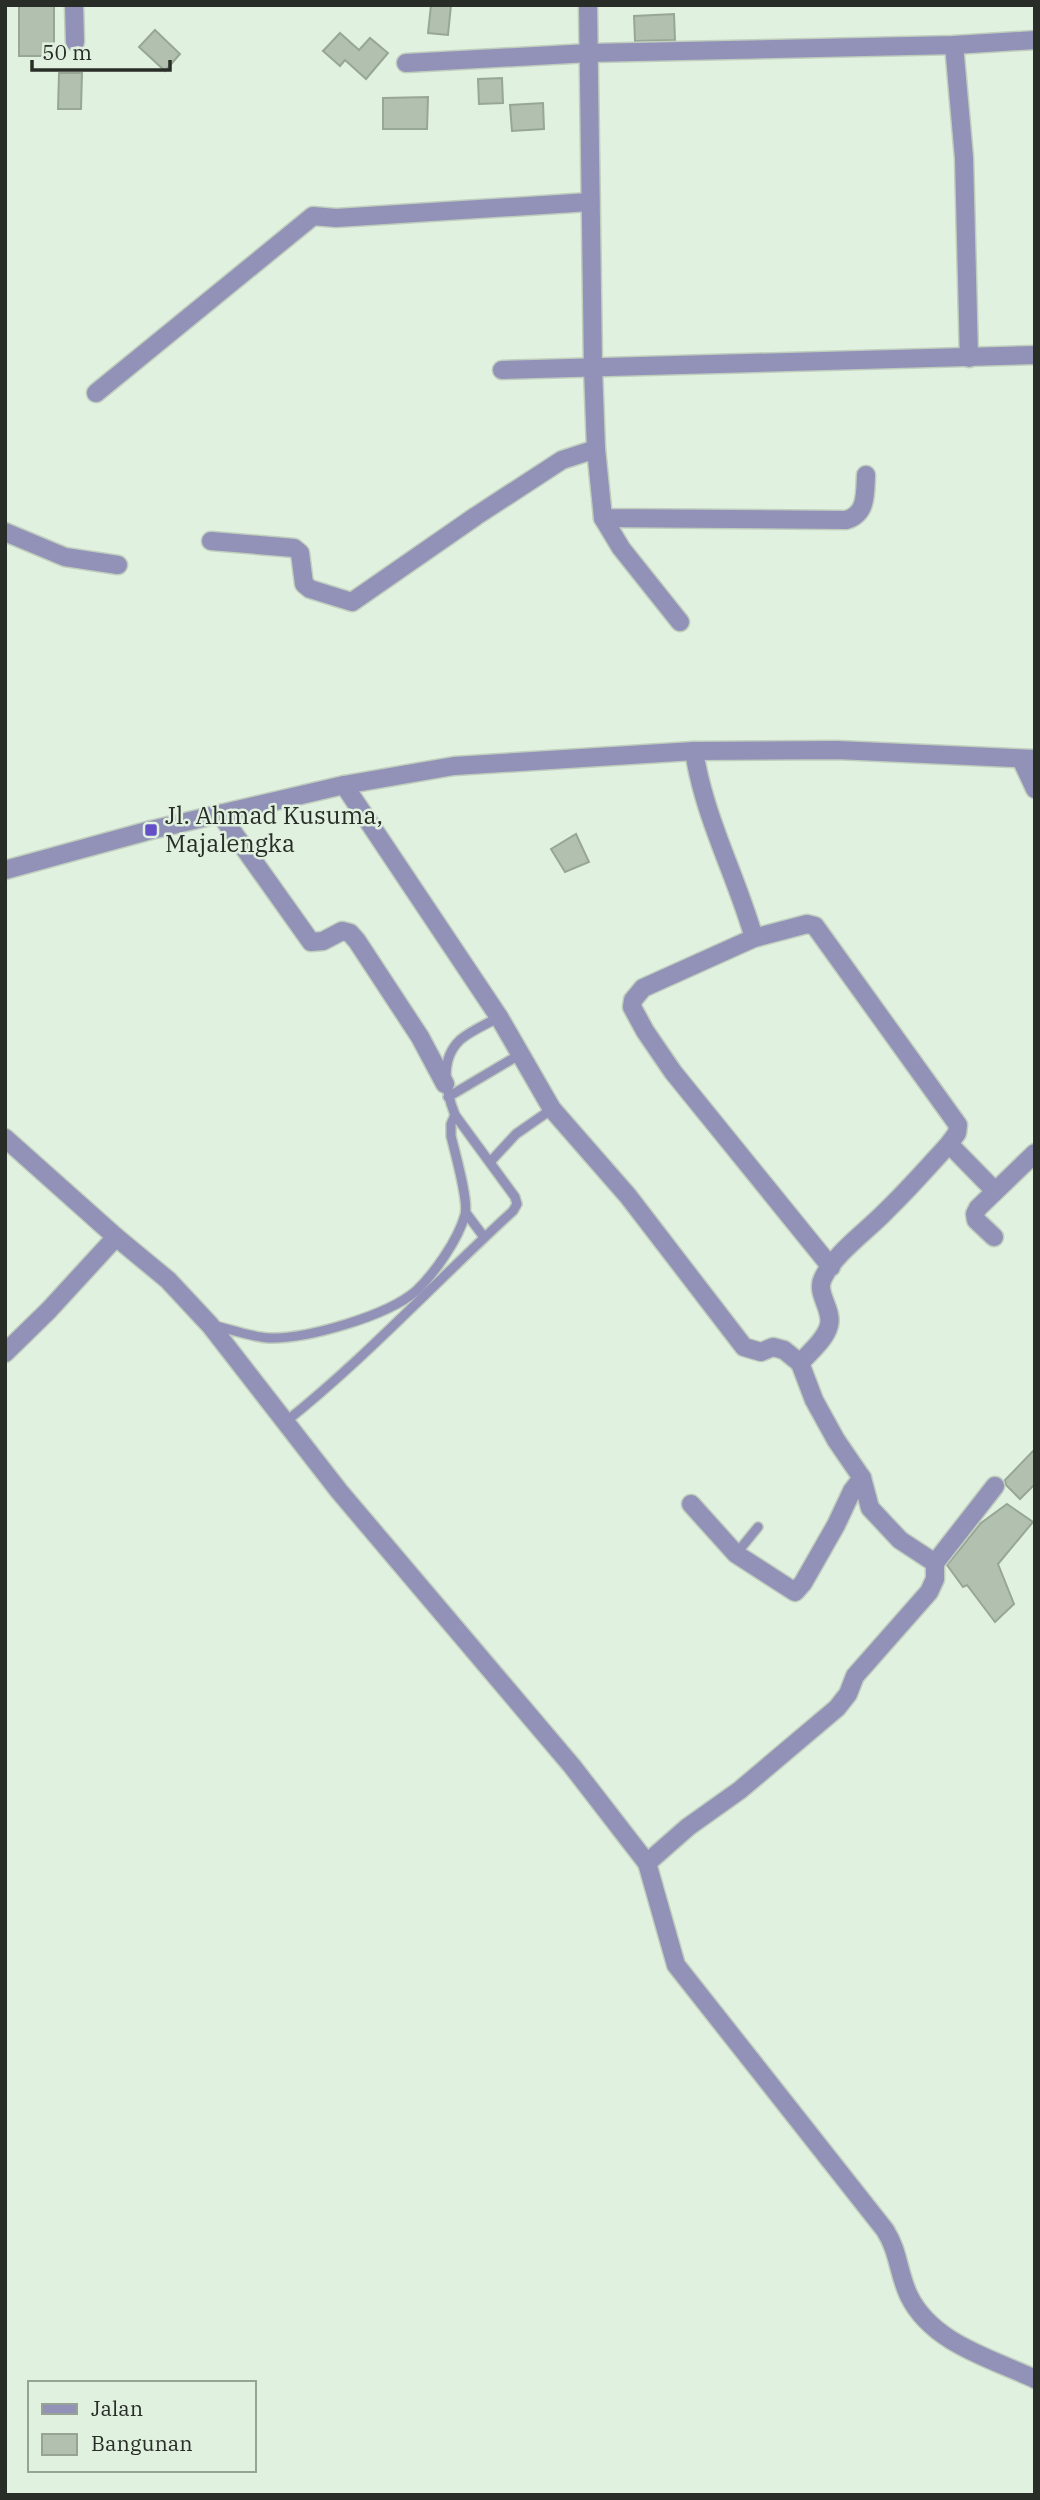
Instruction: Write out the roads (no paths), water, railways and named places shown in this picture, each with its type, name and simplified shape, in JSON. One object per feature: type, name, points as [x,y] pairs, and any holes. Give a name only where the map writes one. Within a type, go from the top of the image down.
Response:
[{"type":"street","points":[[74,5],[75,42]]},
{"type":"street","points":[[588,5],[593,368],[596,449],[603,518],[621,548],[680,622]]},
{"type":"street","points":[[406,63],[589,54],[954,45],[1035,40]]},
{"type":"street","points":[[954,45],[964,158],[969,358]]},
{"type":"street","points":[[96,393],[313,216],[336,218],[590,202]]},
{"type":"street","points":[[502,370],[1035,355]]},
{"type":"street","points":[[211,541],[294,548],[300,553],[304,584],[310,589],[352,603],[476,516],[562,460],[596,449]]},
{"type":"street","points":[[603,518],[846,520],[864,506],[866,475]]},
{"type":"street","points":[[5,532],[65,557],[118,565]]},
{"type":"street","points":[[5,870],[151,830],[344,785],[454,766],[694,751],[837,750],[1028,759],[1035,789]]},
{"type":"street","points":[[694,751],[698,776],[715,832],[754,938]]},
{"type":"street","points":[[344,785],[499,1017],[552,1109],[628,1196],[744,1347],[761,1352],[773,1348],[784,1350],[800,1363],[814,1401],[862,1478],[870,1508],[900,1540],[935,1563]]},
{"type":"street","points":[[220,814],[311,942],[323,941],[342,931],[350,933],[357,941],[420,1037],[447,1091]]},
{"type":"street","points":[[800,1363],[826,1334],[830,1324],[821,1287],[822,1279],[948,1144],[957,1133],[958,1125],[815,926],[807,924],[754,938],[643,988],[632,1000],[632,1007],[673,1072],[831,1267]]},
{"type":"street","points":[[5,1138],[167,1280],[210,1325],[284,1423],[572,1766],[647,1863],[676,1965],[886,2230],[895,2247],[902,2281],[923,2317],[939,2333],[1035,2379]]},
{"type":"street","points":[[948,1144],[995,1191]]},
{"type":"street","points":[[994,1237],[980,1225],[975,1214],[1035,1153]]},
{"type":"street","points":[[5,1353],[116,1237]]},
{"type":"street","points":[[691,1504],[736,1554],[791,1591],[798,1591],[852,1491],[862,1478]]},
{"type":"street","points":[[647,1863],[688,1827],[740,1790],[837,1708],[848,1694],[855,1676],[929,1592],[935,1579],[935,1563],[995,1486]]},
{"type":"lane","points":[[284,1423],[378,1343],[513,1211],[517,1204],[516,1197],[491,1161],[455,1115],[447,1091],[450,1055],[460,1040],[499,1017]]},
{"type":"lane","points":[[447,1091],[520,1055]]},
{"type":"lane","points":[[491,1161],[516,1134],[552,1109]]},
{"type":"lane","points":[[455,1115],[451,1124],[451,1136],[466,1213],[484,1237]]},
{"type":"lane","points":[[210,1325],[269,1338],[331,1328],[390,1307],[415,1292],[437,1268],[466,1213]]},
{"type":"lane","points":[[736,1554],[758,1527]]},
{"type":"place","name":"Jl. Ahmad Kusuma, Majalengka","points":[[151,830]]}]
